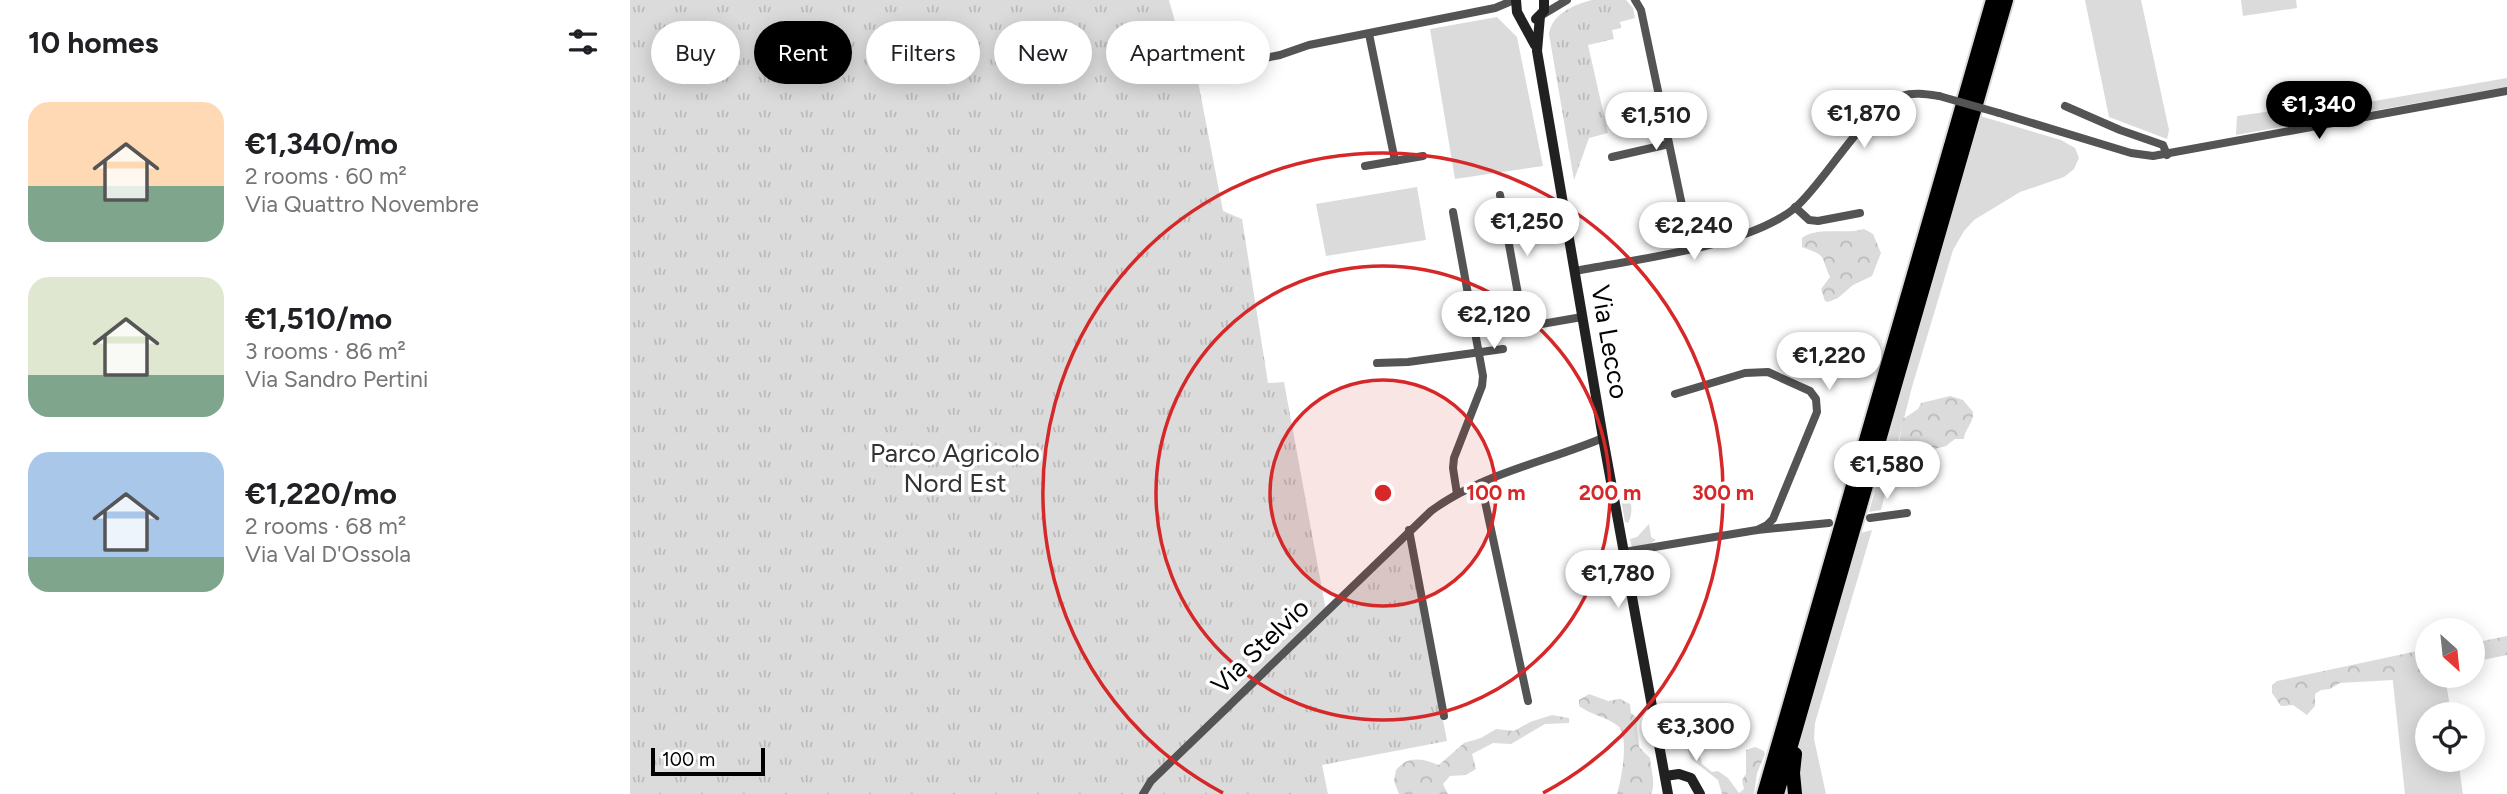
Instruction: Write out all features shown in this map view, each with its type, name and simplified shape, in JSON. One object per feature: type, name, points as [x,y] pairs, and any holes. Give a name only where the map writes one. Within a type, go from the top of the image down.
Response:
[{"type":"highway","points":[[1764,794],[1993,0]]},
{"type":"highway","points":[[1777,794],[2006,0]]},
{"type":"highway","points":[[1795,794],[1793,762],[1813,668]]},
{"type":"street","points":[[1270,57],[1309,45],[1495,8],[1515,0]]},
{"type":"street","name":"Via Lecco","points":[[1515,0],[1519,15],[1537,51]]},
{"type":"street","name":"Via Lecco","points":[[1544,0],[1537,51],[1623,552],[1668,794]]},
{"type":"street","points":[[1495,8],[1504,8],[1528,20],[1541,16],[1567,0]]},
{"type":"street","points":[[1635,0],[1641,10],[1691,248]]},
{"type":"street","points":[[1369,34],[1395,161]]},
{"type":"street","points":[[1575,271],[1691,248],[1746,234],[1773,222],[1795,207],[1886,104],[1913,93],[1938,96],[2131,153],[2166,155],[2507,91]]},
{"type":"street","points":[[2064,106],[2163,145],[2166,155]]},
{"type":"street","points":[[1612,157],[1669,144]]},
{"type":"street","points":[[1365,166],[1423,156]]},
{"type":"street","points":[[1500,195],[1524,327],[1582,317]]},
{"type":"street","points":[[1795,207],[1809,220],[1818,221],[1860,213]]},
{"type":"street","points":[[1453,212],[1483,376],[1482,386],[1454,458],[1457,494]]},
{"type":"street","points":[[1507,226],[1565,213]]},
{"type":"street","points":[[1377,363],[1408,362],[1503,349]]},
{"type":"street","points":[[1675,394],[1757,371],[1776,375],[1810,391],[1816,399],[1817,412],[1773,519],[1757,530]]},
{"type":"street","name":"Via Stelvio","points":[[1143,794],[1151,781],[1409,530],[1457,494],[1603,438]]},
{"type":"street","points":[[1481,483],[1528,701]]},
{"type":"street","points":[[1870,518],[1907,513]]},
{"type":"street","points":[[1623,552],[1757,530],[1829,523]]},
{"type":"street","points":[[1409,530],[1444,716]]},
{"type":"street","points":[[1665,776],[1679,774],[1691,778],[1700,794]]},
{"type":"green space","name":"Parco Agricolo Nord Est","points":[[630,0],[1169,0],[1175,21],[1106,21],[1106,84],[1199,84],[1223,211],[1242,219],[1268,383],[1284,382],[1327,616],[1405,541],[1410,543],[1447,741],[1322,765],[1328,794],[630,794]]},
{"type":"green space","points":[[1592,0],[1626,0],[1633,8],[1635,18],[1620,22],[1621,28],[1612,30],[1614,39],[1588,45],[1608,133],[1589,138],[1574,180],[1549,34],[1559,16]]},
{"type":"green space","points":[[2085,0],[2141,0],[2169,130],[2167,139],[2109,117]]},
{"type":"green space","points":[[2241,0],[2296,0],[2297,8],[2243,16]]},
{"type":"green space","points":[[1497,17],[1517,37],[1543,166],[1455,179],[1430,29]]},
{"type":"green space","points":[[2507,78],[2507,87],[2236,135],[2237,116],[2329,103],[2332,103],[2334,108]]},
{"type":"green space","points":[[1980,116],[2061,140],[2075,148],[2079,158],[2074,169],[2064,177],[2020,192],[1974,220],[1964,231],[1953,250],[1912,387],[1881,510],[1869,512],[1933,275]]},
{"type":"green space","points":[[1417,187],[1426,240],[1326,256],[1316,204]]},
{"type":"green space","points":[[1864,229],[1873,234],[1881,253],[1872,276],[1853,285],[1838,298],[1825,301],[1821,289],[1830,277],[1822,257],[1802,247],[1802,238],[1815,232]]},
{"type":"green space","points":[[1950,396],[1963,400],[1973,412],[1964,439],[1955,439],[1946,446],[1931,450],[1919,441],[1913,457],[1900,458],[1898,449],[1903,419],[1918,409],[1921,403]]},
{"type":"green space","points":[[1623,488],[1631,505],[1628,523],[1625,522],[1619,489]]},
{"type":"green space","points":[[1649,524],[1651,537],[1656,540],[1650,544],[1632,547],[1630,539],[1637,537]]},
{"type":"green space","points":[[1872,530],[1815,723],[1814,739],[1826,794],[1799,794],[1800,741],[1861,533]]},
{"type":"green space","points":[[2507,636],[2507,655],[2485,660],[2485,641]]},
{"type":"green space","points":[[2415,652],[2415,675],[2393,680],[2340,683],[2330,689],[2321,690],[2315,694],[2315,706],[2307,715],[2293,705],[2281,706],[2272,693],[2272,685],[2277,681]]},
{"type":"green space","points":[[2415,668],[2415,688],[2447,688],[2449,702],[2415,702],[2415,772],[2460,772],[2463,794],[2405,794],[2392,673]]},
{"type":"green space","points":[[1589,694],[1608,701],[1620,699],[1630,704],[1631,713],[1638,719],[1639,747],[1650,758],[1653,782],[1651,794],[1617,794],[1624,759],[1622,731],[1614,723],[1579,706],[1579,700]]},
{"type":"green space","points":[[1552,715],[1569,718],[1569,723],[1545,724],[1511,744],[1493,743],[1472,754],[1476,769],[1466,775],[1450,776],[1443,784],[1448,794],[1399,794],[1394,781],[1396,770],[1406,762],[1422,760],[1439,765],[1464,743],[1481,738],[1496,729],[1514,731]]},
{"type":"green space","points":[[1686,737],[1697,742],[1702,764],[1712,772],[1718,771],[1728,778],[1739,793],[1744,789],[1742,780],[1746,774],[1746,750],[1755,747],[1764,751],[1754,794],[1722,794],[1718,780],[1691,759],[1684,740]]}]
